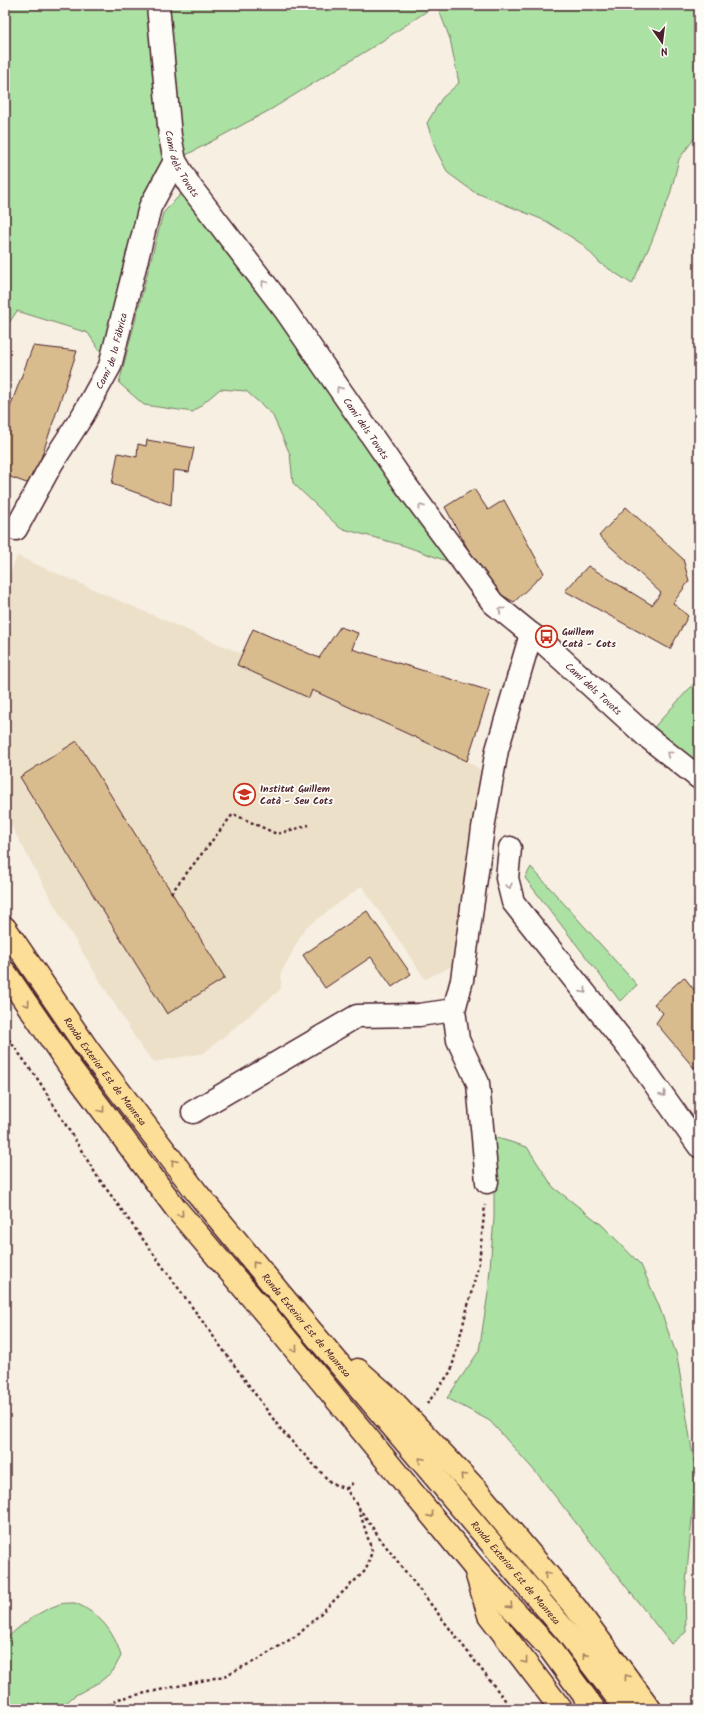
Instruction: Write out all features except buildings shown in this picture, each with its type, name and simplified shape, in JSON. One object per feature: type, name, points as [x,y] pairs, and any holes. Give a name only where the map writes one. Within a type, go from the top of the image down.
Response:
[{"type":"highway","name":"Ronda Exterior Est de Manresa","points":[[5,928],[89,1051],[197,1193],[307,1326],[569,1635],[626,1709]]},
{"type":"highway","points":[[5,972],[70,1066],[177,1210],[275,1325],[474,1567],[550,1650],[594,1709]]},
{"type":"highway","points":[[307,1326],[392,1400],[475,1488],[574,1607],[650,1709]]},
{"type":"highway","points":[[474,1567],[489,1615],[561,1709]]},
{"type":"street","name":"Camí dels Tovots","points":[[158,5],[170,136],[175,161],[190,186],[285,310],[405,484],[493,604],[543,642],[646,736],[699,778]]},
{"type":"street","name":"Camí de la Fàbrica","points":[[16,529],[52,463],[83,415],[110,366],[150,207],[175,161]]},
{"type":"street","points":[[487,1182],[478,1083],[458,1040],[454,1010],[462,980],[483,828],[497,750],[531,634]]},
{"type":"street","points":[[510,848],[507,878],[513,902],[625,1043],[699,1146]]},
{"type":"street","points":[[193,1112],[357,1016],[420,1015],[454,1010]]},
{"type":"path","points":[[171,893],[233,814],[277,834],[309,825]]},
{"type":"path","points":[[5,1034],[39,1081],[97,1176],[282,1431],[332,1483],[346,1489],[381,1540],[512,1709]]},
{"type":"path","points":[[424,1408],[451,1371],[479,1263],[487,1182]]},
{"type":"path","points":[[346,1489],[355,1482]]},
{"type":"path","points":[[104,1709],[118,1699],[224,1676],[257,1660],[299,1634],[366,1570],[372,1551],[359,1508]]},
{"type":"shaded area","name":"Institut Guillem Catà - Seu Cots","points":[[17,556],[242,654],[237,665],[309,698],[312,690],[467,761],[487,774],[455,965],[425,979],[362,886],[305,928],[281,973],[281,989],[204,1053],[154,1062],[141,1047],[62,919],[5,814],[5,586]]},
{"type":"green space","points":[[5,5],[436,5],[376,45],[270,110],[175,161],[110,366],[88,333],[17,311],[5,329]]},
{"type":"green space","points":[[437,5],[699,5],[699,132],[679,159],[670,195],[651,243],[632,284],[600,263],[582,244],[546,221],[474,192],[448,173],[436,150],[427,123],[442,98],[459,83],[450,39]]},
{"type":"green space","points":[[181,194],[200,199],[466,568],[405,546],[340,528],[293,483],[290,454],[272,414],[246,391],[220,389],[193,412],[144,405],[119,383],[163,213]]},
{"type":"green space","points":[[699,678],[699,778],[646,736]]},
{"type":"green space","points":[[531,867],[637,985],[620,1001],[525,878]]},
{"type":"green space","points":[[494,1137],[527,1147],[553,1187],[602,1225],[641,1265],[659,1306],[677,1356],[696,1475],[685,1594],[686,1632],[671,1644],[540,1477],[490,1421],[447,1398],[479,1351],[488,1293],[494,1218]]},
{"type":"green space","points":[[75,1603],[91,1612],[110,1631],[121,1656],[113,1671],[101,1681],[74,1696],[59,1709],[5,1709],[5,1640],[23,1624],[45,1610],[60,1604]]},
{"type":"place","name":"Guillem Catà - Cots","points":[[546,637]]},
{"type":"place","name":"Institut Guillem Catà - Seu Cots","points":[[244,794]]}]
